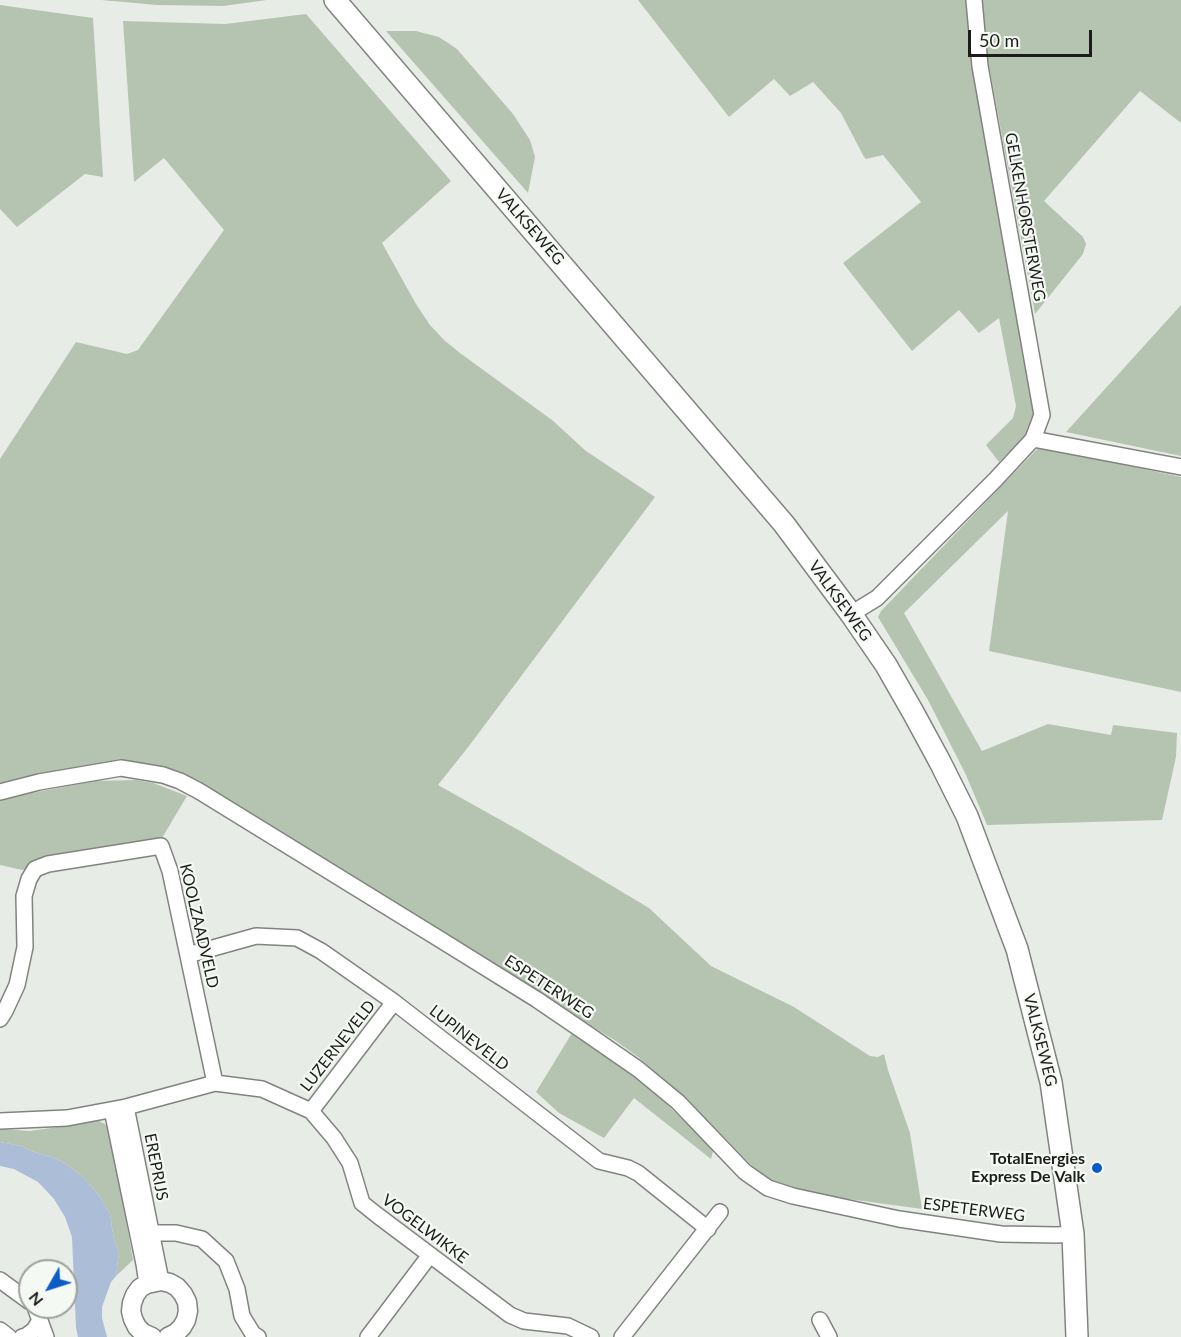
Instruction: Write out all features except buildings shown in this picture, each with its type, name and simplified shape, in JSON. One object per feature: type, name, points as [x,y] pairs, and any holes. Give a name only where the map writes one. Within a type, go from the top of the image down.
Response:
[{"type":"main road","name":"VALKSEWEG","points":[[334,0],[784,524],[886,665],[940,762],[966,816],[1017,949],[1052,1082],[1073,1234],[1077,1337]]},
{"type":"street","name":"GELKENHORSTERWEG","points":[[851,614],[877,598],[995,480],[1033,439],[1042,416],[980,66],[974,0]]},
{"type":"street","points":[[1033,439],[1181,467]]},
{"type":"street","name":"ESPETERWEG","points":[[0,792],[39,782],[121,768],[163,775],[180,781],[536,999],[586,1033],[638,1069],[678,1102],[745,1172],[768,1188],[793,1196],[899,1219],[1001,1234],[1073,1234]]},
{"type":"street","name":"KOOLZAADVELD","points":[[0,1019],[17,985],[25,947],[24,896],[35,869],[48,864],[161,846],[170,871],[216,1083]]},
{"type":"street","name":"LUPINEVELD","points":[[188,955],[256,936],[297,938],[321,951],[394,1002],[599,1161],[628,1168],[638,1173],[708,1228]]},
{"type":"street","name":"LUZERNEVELD","points":[[311,1111],[394,1002]]},
{"type":"street","name":"VOGELWIKKE","points":[[0,1121],[67,1118],[119,1108],[216,1083],[262,1089],[311,1111],[334,1138],[350,1163],[362,1203],[429,1255],[510,1315],[524,1321],[568,1326],[591,1337]]},
{"type":"street","name":"EREPRIJS","points":[[119,1108],[154,1282]]},
{"type":"street","points":[[622,1337],[720,1212]]},
{"type":"street","points":[[145,1234],[176,1233],[202,1239],[226,1262],[237,1289],[242,1316],[258,1337]]},
{"type":"street","points":[[368,1337],[429,1255]]},
{"type":"street","points":[[0,1280],[18,1293]]},
{"type":"street","points":[[144,1335],[133,1319],[132,1303],[140,1288],[154,1282],[170,1283],[183,1294],[188,1311],[182,1334]]},
{"type":"street","points":[[22,1337],[34,1330],[36,1319]]},
{"type":"street","points":[[39,1319],[46,1337]]},
{"type":"street","points":[[820,1320],[829,1337]]},
{"type":"street","points":[[0,1330],[9,1337]]},
{"type":"green space","points":[[101,0],[267,0],[223,6],[157,5]]},
{"type":"green space","points":[[638,0],[967,0],[971,41],[1037,410],[1032,426],[999,462],[986,445],[1013,418],[1016,406],[999,318],[979,333],[959,310],[912,351],[843,263],[921,202],[883,155],[866,159],[864,157],[841,113],[813,82],[790,96],[774,79],[729,117]]},
{"type":"green space","points":[[983,0],[1181,0],[1181,123],[1140,91],[1044,201],[1083,237],[1086,244],[1083,254],[1035,314],[987,55]]},
{"type":"green space","points":[[0,5],[93,18],[103,177],[85,174],[17,227],[0,209]]},
{"type":"green space","points":[[306,14],[451,181],[382,243],[430,325],[460,353],[552,420],[586,451],[655,497],[438,785],[649,908],[711,966],[794,1007],[870,1056],[878,1057],[884,1054],[910,1133],[922,1209],[812,1194],[771,1182],[758,1172],[685,1097],[616,1041],[453,942],[146,767],[0,788],[0,459],[76,342],[127,354],[138,350],[224,230],[164,158],[134,182],[123,21],[225,24]]},
{"type":"green space","points":[[386,31],[416,31],[439,37],[457,49],[513,114],[530,140],[535,157],[528,193]]},
{"type":"green space","points":[[1181,305],[1181,456],[1066,432]]},
{"type":"green space","points":[[1046,448],[1181,477],[1181,692],[989,651],[1008,511],[904,613],[982,751],[1048,724],[1111,735],[1113,725],[1177,733],[1176,757],[1162,820],[987,825],[966,775],[928,700],[878,617],[881,611],[1037,449]]},
{"type":"green space","points":[[136,780],[153,783],[187,796],[162,838],[44,857],[30,868],[22,870],[0,865],[0,801],[95,781]]},
{"type":"green space","points":[[572,1033],[614,1061],[663,1101],[713,1151],[711,1159],[634,1098],[604,1138],[559,1113],[536,1092]]},
{"type":"green space","points":[[95,1119],[105,1124],[111,1133],[133,1260],[116,1276],[119,1253],[114,1240],[110,1214],[98,1194],[83,1177],[55,1158],[21,1146],[0,1142],[0,1129],[30,1131],[79,1124]]},
{"type":"water","points":[[0,1142],[21,1146],[66,1164],[83,1177],[98,1194],[110,1214],[114,1240],[119,1253],[116,1276],[111,1282],[102,1307],[102,1318],[107,1337],[78,1337],[76,1319],[78,1319],[78,1259],[73,1259],[72,1237],[65,1217],[54,1199],[38,1182],[14,1169],[0,1166]]},
{"type":"place","name":"TotalEnergies Express De Valk","points":[[1097,1168]]}]
